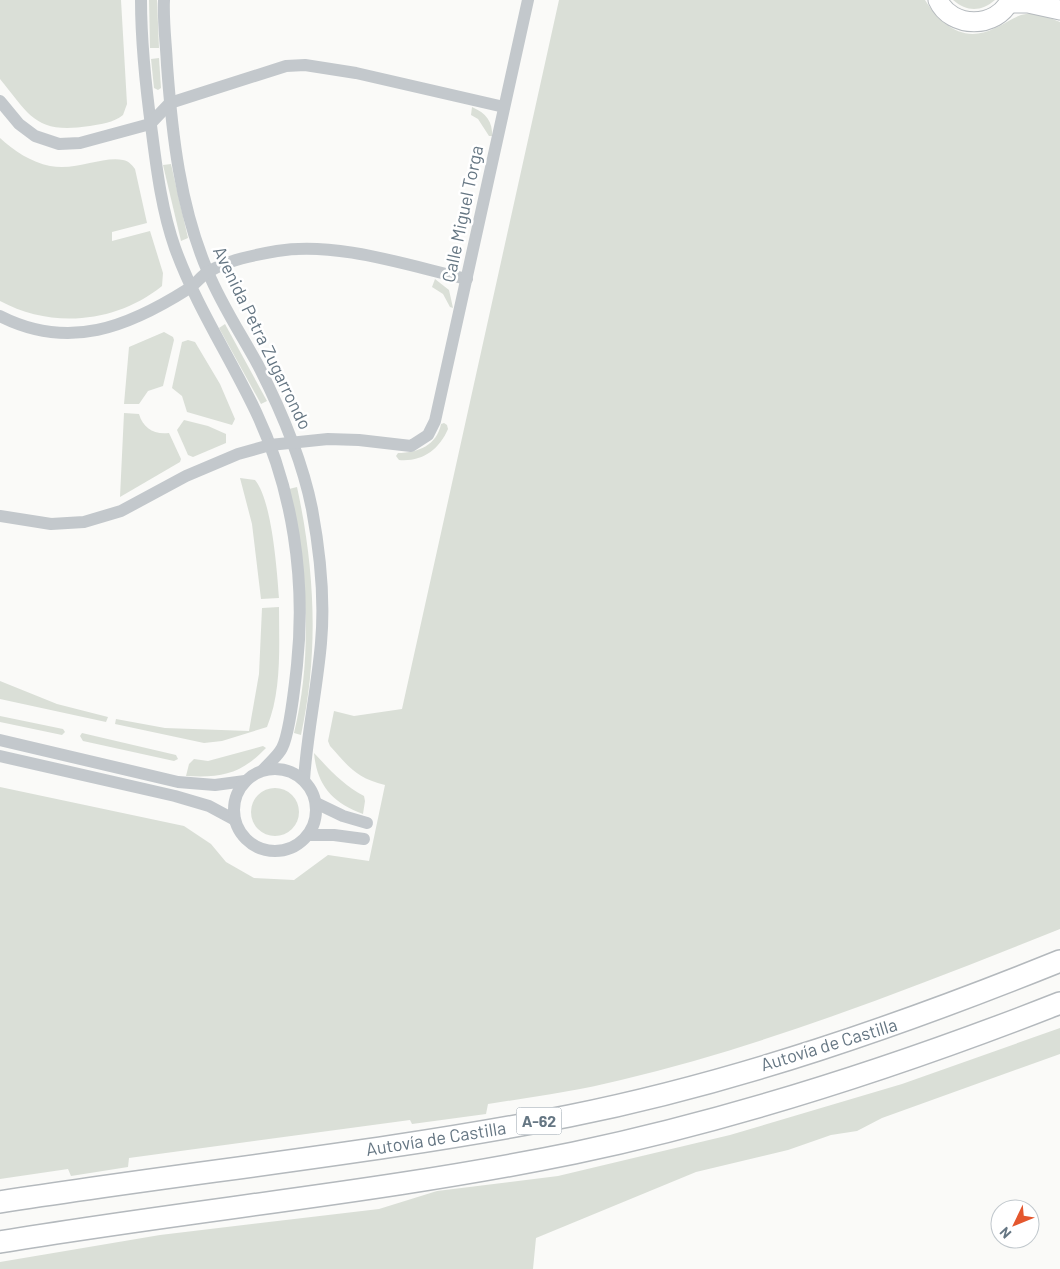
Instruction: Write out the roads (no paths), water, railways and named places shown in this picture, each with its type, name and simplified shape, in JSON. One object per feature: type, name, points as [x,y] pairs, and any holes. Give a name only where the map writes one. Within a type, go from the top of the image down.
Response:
[{"type":"highway","name":"Autovía de Castilla","points":[[0,1202],[330,1156],[571,1115],[669,1092],[790,1058],[949,1006],[1060,962]]},
{"type":"highway","name":"Autovía de Castilla","points":[[0,1242],[83,1228],[339,1194],[564,1154],[666,1132],[792,1098],[887,1067],[1060,1003]]},
{"type":"main road","points":[[938,0],[949,14],[961,20],[975,22],[988,20],[1000,13],[1009,2],[1028,3],[1060,10]]},
{"type":"street","points":[[0,740],[178,782],[215,785],[245,781],[264,770],[282,748],[295,686],[299,648],[299,602],[296,552],[283,485],[270,444],[235,370],[191,288],[170,230],[158,179],[150,124],[140,24],[141,0]]},
{"type":"street","name":"Avenida Petra Zugarrondo","points":[[164,0],[170,103],[185,201],[208,272],[258,366],[293,442],[312,510],[322,599],[317,680],[307,741],[304,780]]},
{"type":"street","name":"Calle Miguel Torga","points":[[293,442],[359,440],[411,446],[428,435],[436,421],[528,0]]},
{"type":"street","points":[[0,101],[20,124],[35,136],[59,144],[93,141],[150,124],[170,103],[269,70],[305,65],[356,73],[504,107]]},
{"type":"street","points":[[0,316],[34,329],[74,333],[100,331],[146,314],[191,288],[208,272],[239,259],[278,251],[307,249],[335,251],[467,280]]},
{"type":"street","points":[[0,516],[51,524],[84,522],[121,512],[186,476],[238,454],[270,444],[293,442]]},
{"type":"street","points":[[0,756],[175,796],[209,806],[235,820]]},
{"type":"street","points":[[245,781],[238,793],[234,806],[235,820],[242,834],[253,845],[267,850],[283,851],[297,845],[308,835],[316,814],[316,803],[312,790],[304,780],[285,770],[264,770]]},
{"type":"street","points":[[316,803],[343,816],[367,823]]},
{"type":"street","points":[[308,835],[334,835],[364,839]]}]
